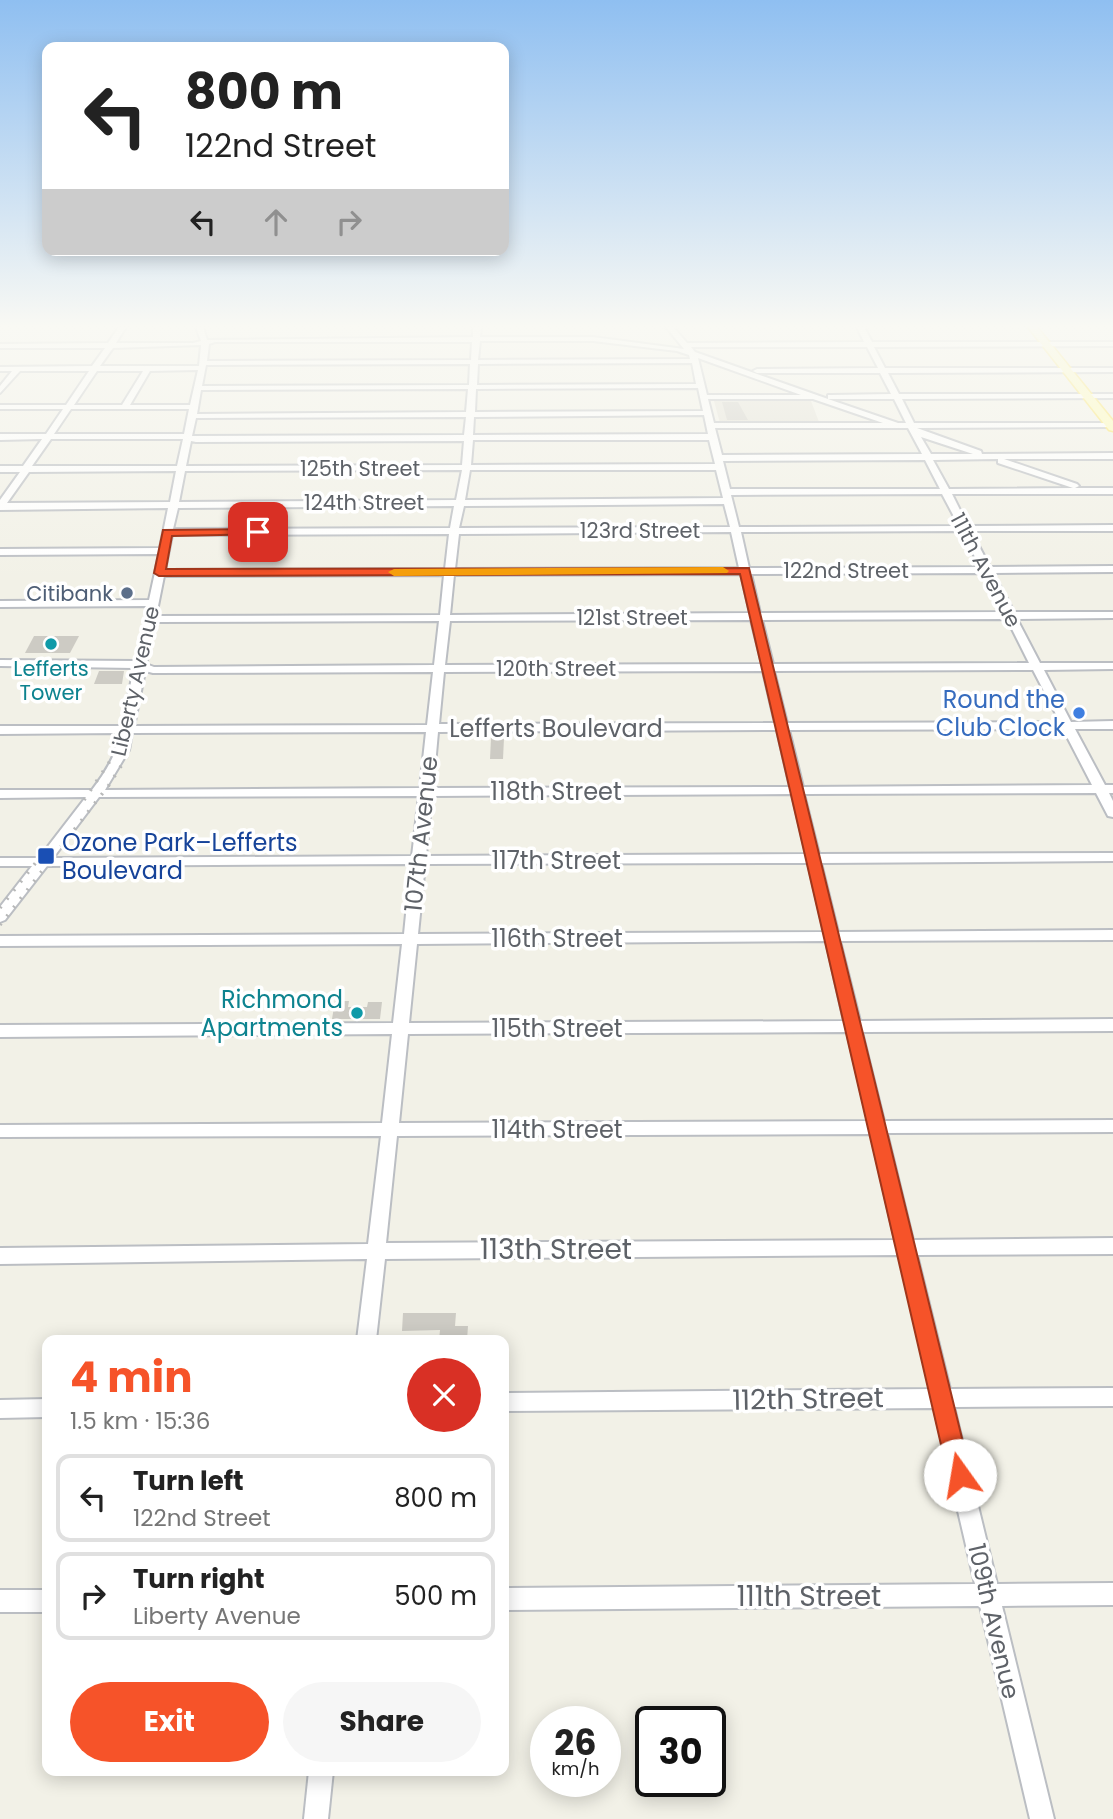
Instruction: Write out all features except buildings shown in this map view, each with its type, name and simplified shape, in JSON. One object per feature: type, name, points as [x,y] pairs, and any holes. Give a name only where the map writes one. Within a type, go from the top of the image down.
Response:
[{"type":"main road","points":[[1100,412],[1112,426]]},
{"type":"street","points":[[0,506],[65,412]]},
{"type":"street","name":"Liberty Avenue","points":[[0,917],[117,764],[141,666],[192,412]]},
{"type":"street","points":[[274,412],[708,418],[896,425],[912,428],[1087,491],[1113,497]]},
{"type":"street","name":"109th Avenue","points":[[707,412],[1042,1819]]},
{"type":"street","points":[[0,437],[469,438],[708,418],[741,412]]},
{"type":"street","points":[[860,412],[896,425]]},
{"type":"street","name":"111th Avenue","points":[[904,412],[1067,725],[1107,789],[1113,813]]},
{"type":"street","name":"107th Avenue","points":[[368,1335],[454,531],[466,468],[471,414]]},
{"type":"street","points":[[912,428],[1112,426]]},
{"type":"street","name":"125th Street","points":[[0,469],[466,468],[926,457],[1113,456]]},
{"type":"street","name":"124th Street","points":[[0,506],[461,502],[1113,491]]},
{"type":"street","name":"123rd Street","points":[[167,533],[1113,528]]},
{"type":"street","points":[[0,552],[163,551]]},
{"type":"street","name":"122nd Street","points":[[159,573],[1113,569]]},
{"type":"street","points":[[0,604],[153,603]]},
{"type":"street","name":"121st Street","points":[[150,619],[1113,615]]},
{"type":"street","name":"120th Street","points":[[0,663],[130,663],[153,670],[1113,666]]},
{"type":"street","name":"Lefferts Boulevard","points":[[0,730],[1113,725]]},
{"type":"street","name":"118th Street","points":[[0,794],[1107,789]]},
{"type":"street","name":"117th Street","points":[[0,862],[1113,857]]},
{"type":"street","name":"116th Street","points":[[0,941],[1113,935]]},
{"type":"street","name":"115th Street","points":[[0,1031],[1113,1025]]},
{"type":"street","name":"114th Street","points":[[0,1131],[1113,1126]]},
{"type":"street","name":"113th Street","points":[[0,1256],[1113,1246]]},
{"type":"street","name":"112th Street","points":[[509,1402],[1113,1397]]},
{"type":"street","points":[[0,1409],[42,1408]]},
{"type":"street","name":"111th Street","points":[[509,1599],[1113,1594]]},
{"type":"street","points":[[0,1601],[42,1601]]},
{"type":"street","points":[[316,1819],[320,1776]]},
{"type":"shaded area","points":[[717,412],[815,412],[819,422],[720,423]]},
{"type":"railway","points":[[84,800],[116,752]]},
{"type":"railway","points":[[0,925],[109,785],[130,752]]},
{"type":"railway","points":[[0,908],[52,842]]},
{"type":"slow traffic","points":[[394,572],[723,571]]},
{"type":"place","name":"Citibank","points":[[127,593]]},
{"type":"place","name":"Lefferts Tower","points":[[51,644]]},
{"type":"place","name":"Round the Club Clock","points":[[1079,713]]},
{"type":"place","name":"Ozone Park–Lefferts Boulevard","points":[[46,856]]},
{"type":"place","name":"Richmond Apartments","points":[[357,1013]]},
{"type":"route","points":[[258,532],[167,533],[159,573],[745,571],[960,1475]]}]
